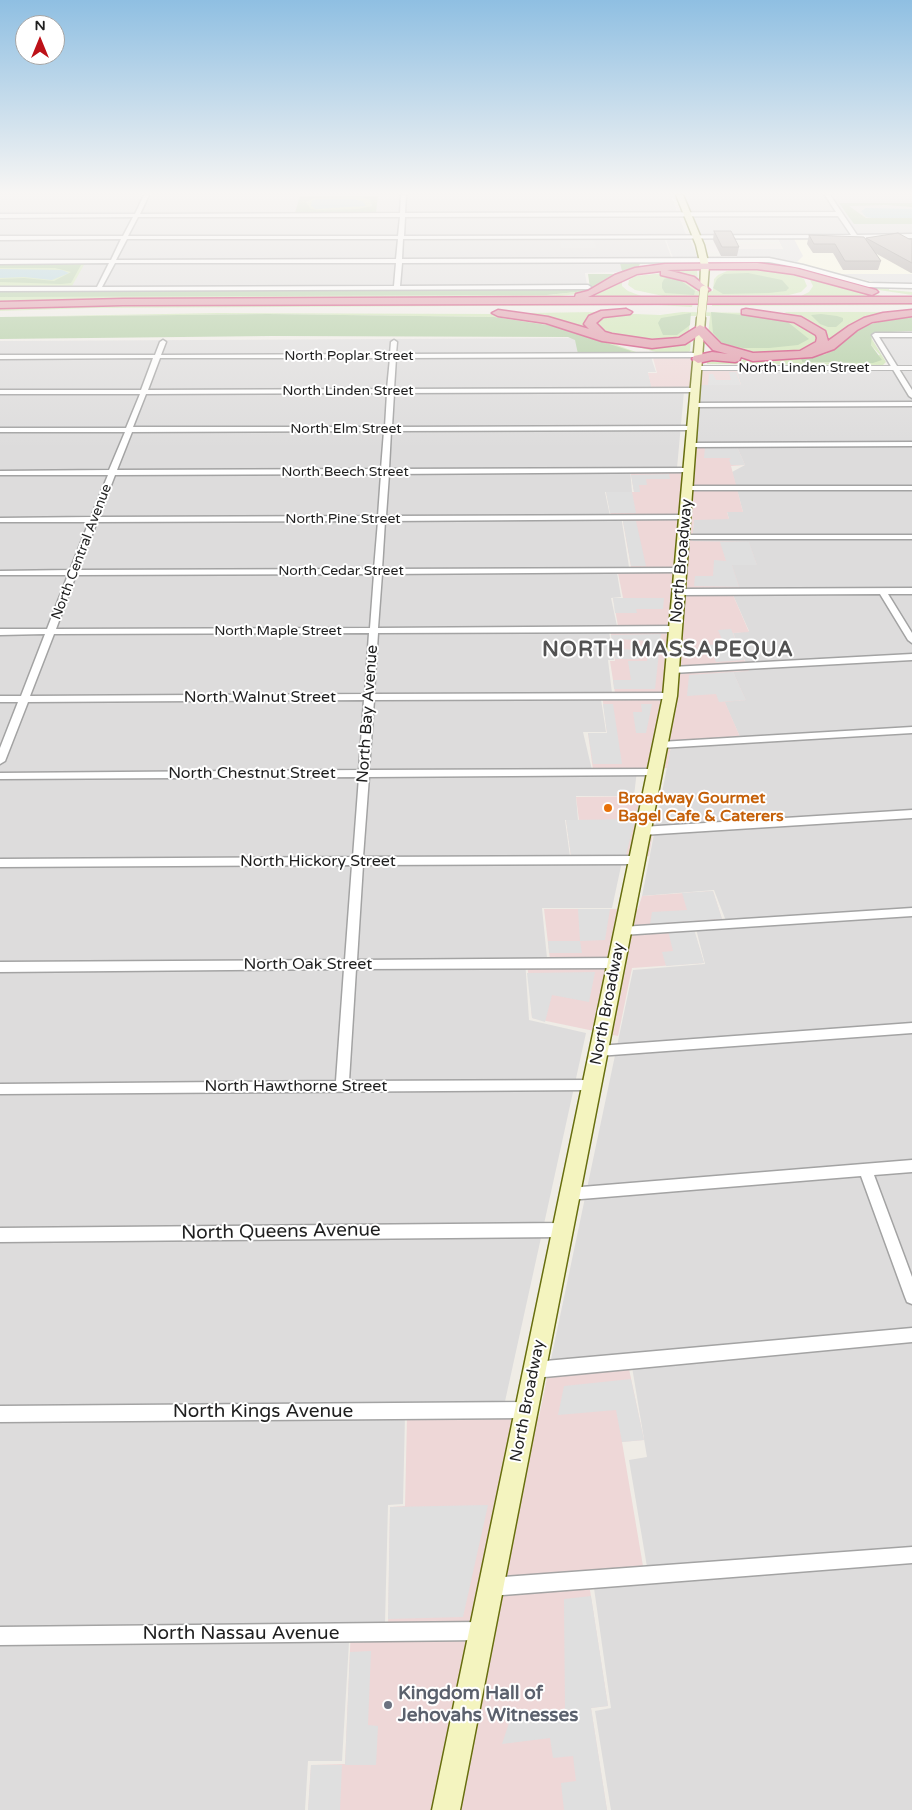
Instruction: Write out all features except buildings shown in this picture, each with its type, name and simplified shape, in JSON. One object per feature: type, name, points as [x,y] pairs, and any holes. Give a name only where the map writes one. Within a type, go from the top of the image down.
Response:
[{"type":"highway","points":[[455,306],[579,296],[592,293],[615,279]]},
{"type":"highway","points":[[628,279],[625,282],[628,289],[640,294],[725,305],[797,319],[821,333],[823,338],[822,344],[802,354],[753,357],[718,347],[700,323],[688,338],[681,341],[652,344],[610,337],[592,328],[590,324],[593,318],[601,314],[681,310],[725,305],[798,296],[809,288],[805,279]]},
{"type":"highway","points":[[690,279],[705,286],[710,279]]},
{"type":"highway","points":[[826,279],[864,291],[912,299]]},
{"type":"highway","points":[[725,305],[912,299]]},
{"type":"highway","points":[[0,314],[690,300]]},
{"type":"highway","points":[[0,305],[123,302],[681,310]]},
{"type":"highway","points":[[725,305],[912,311]]},
{"type":"highway","points":[[455,306],[548,320],[653,355]]},
{"type":"highway","points":[[697,361],[712,356],[773,358],[805,355],[830,346],[853,328],[868,320],[912,311]]},
{"type":"main road","name":"North Broadway","points":[[446,1810],[670,696],[705,279]]},
{"type":"street","points":[[99,288],[104,279]]},
{"type":"street","points":[[397,288],[398,279]]},
{"type":"street","points":[[848,279],[869,285],[912,286]]},
{"type":"street","points":[[0,289],[588,287]]},
{"type":"street","points":[[912,335],[875,336],[912,396]]},
{"type":"street","name":"North Central Avenue","points":[[0,761],[163,342]]},
{"type":"street","name":"North Bay Avenue","points":[[342,1086],[394,342]]},
{"type":"street","name":"North Poplar Street","points":[[0,357],[653,355],[697,361]]},
{"type":"street","name":"North Linden Street","points":[[697,361],[912,368]]},
{"type":"street","name":"North Linden Street","points":[[0,392],[695,390]]},
{"type":"street","points":[[694,405],[912,404]]},
{"type":"street","name":"North Elm Street","points":[[0,430],[692,428]]},
{"type":"street","points":[[691,445],[912,444]]},
{"type":"street","name":"North Beech Street","points":[[0,473],[689,470]]},
{"type":"street","points":[[688,488],[912,488]]},
{"type":"street","name":"North Pine Street","points":[[0,520],[686,517]]},
{"type":"street","points":[[684,537],[912,537]]},
{"type":"street","name":"North Cedar Street","points":[[0,572],[682,570]]},
{"type":"street","points":[[679,592],[912,591]]},
{"type":"street","points":[[883,592],[912,640]]},
{"type":"street","name":"North Maple Street","points":[[0,632],[676,629]]},
{"type":"street","points":[[672,670],[912,657]]},
{"type":"street","name":"North Walnut Street","points":[[0,699],[670,696]]},
{"type":"street","points":[[660,745],[912,730]]},
{"type":"street","name":"North Chestnut Street","points":[[0,776],[654,772]]},
{"type":"street","points":[[642,831],[912,814]]},
{"type":"street","name":"North Hickory Street","points":[[0,863],[637,860]]},
{"type":"street","points":[[622,931],[912,912]]},
{"type":"street","name":"North Oak Street","points":[[0,967],[616,963]]},
{"type":"street","points":[[598,1051],[912,1028]]},
{"type":"street","name":"North Hawthorne Street","points":[[0,1088],[591,1085]]},
{"type":"street","points":[[570,1194],[912,1166]]},
{"type":"street","points":[[865,1170],[912,1296]]},
{"type":"street","name":"North Queens Avenue","points":[[0,1235],[562,1230]]},
{"type":"street","points":[[534,1370],[912,1335]]},
{"type":"street","name":"North Kings Avenue","points":[[0,1414],[526,1410]]},
{"type":"street","points":[[490,1587],[912,1555]]},
{"type":"street","name":"North Nassau Avenue","points":[[0,1636],[482,1631]]},
{"type":"shaded area","points":[[0,279],[586,279],[587,285],[0,287]]},
{"type":"shaded area","points":[[855,279],[912,279],[912,284],[863,282]]},
{"type":"shaded area","points":[[863,279],[912,279],[912,284],[882,284]]},
{"type":"shaded area","points":[[871,334],[912,334],[912,1810],[611,1810],[595,1711],[611,1708],[592,1574],[647,1567],[629,1460],[647,1457],[632,1367],[547,1378],[633,970],[705,964],[695,925],[726,921],[714,890],[642,896],[672,741],[740,737],[724,701],[745,700],[733,672],[749,670],[733,633],[749,631],[733,595],[742,595],[692,542],[694,519],[729,519],[727,512],[743,512],[732,472],[745,465],[737,447],[695,447],[701,385],[741,385],[735,366],[890,366]]},
{"type":"shaded area","points":[[582,338],[584,353],[636,353],[640,357],[651,357],[656,372],[648,372],[653,391],[684,392],[677,468],[630,469],[632,492],[605,492],[610,516],[621,516],[629,567],[616,567],[621,597],[611,598],[617,626],[608,626],[614,660],[608,660],[612,693],[600,693],[606,732],[583,732],[592,770],[637,770],[634,796],[576,796],[578,820],[565,820],[570,857],[623,857],[612,908],[542,908],[547,958],[525,959],[529,1020],[586,1033],[502,1415],[405,1415],[403,1504],[388,1505],[385,1623],[350,1625],[342,1761],[308,1761],[305,1810],[0,1810],[0,341]]},
{"type":"shaded area","points":[[653,358],[700,358],[703,369],[736,369],[741,385],[701,385],[700,390],[652,390],[648,373],[657,373]]},
{"type":"shaded area","points":[[729,372],[736,372],[741,385],[708,385],[709,374],[713,374],[716,380],[731,380]]},
{"type":"shaded area","points":[[695,447],[737,447],[745,465],[731,466],[743,512],[727,512],[729,519],[694,520],[692,541],[749,542],[757,565],[732,565],[742,595],[733,595],[749,632],[733,633],[749,671],[733,672],[746,700],[725,702],[740,737],[672,741],[667,768],[593,770],[588,733],[607,733],[602,694],[615,693],[610,661],[615,661],[610,627],[618,626],[613,598],[623,598],[617,568],[631,567],[622,516],[611,516],[606,492],[634,492],[630,468],[693,468]]},
{"type":"shaded area","points":[[705,447],[737,447],[745,465],[731,465],[729,460],[731,458],[704,458]]},
{"type":"shaded area","points":[[669,474],[670,479],[646,479],[647,485],[639,485],[640,492],[634,492],[631,475]]},
{"type":"shaded area","points":[[606,492],[632,492],[636,513],[610,513]]},
{"type":"shaded area","points":[[623,521],[636,521],[646,566],[631,566]]},
{"type":"shaded area","points":[[720,542],[749,542],[757,565],[732,565],[739,587],[694,586],[695,576],[713,576],[714,560],[726,561]]},
{"type":"shaded area","points":[[613,598],[664,598],[663,609],[636,609],[637,613],[615,613]]},
{"type":"shaded area","points":[[731,629],[744,660],[716,662],[709,645],[724,644],[718,630]]},
{"type":"shaded area","points":[[661,634],[655,689],[614,689],[613,680],[631,680],[628,661],[647,661],[649,641],[619,639],[620,649],[638,650],[639,659],[615,659],[611,635]]},
{"type":"shaded area","points":[[733,672],[746,700],[719,702],[716,694],[687,696],[689,675]]},
{"type":"shaded area","points":[[603,704],[613,704],[622,764],[593,764],[588,733],[607,733]]},
{"type":"shaded area","points":[[641,704],[652,704],[646,733],[636,733],[633,712],[642,712]]},
{"type":"shaded area","points":[[659,796],[649,856],[571,856],[566,820],[579,820],[576,797]]},
{"type":"shaded area","points":[[635,819],[626,855],[571,856],[566,820]]},
{"type":"shaded area","points":[[713,891],[723,922],[692,924],[704,963],[632,968],[618,1036],[532,1018],[527,960],[550,960],[544,909],[638,909],[642,896]]},
{"type":"shaded area","points":[[713,891],[722,919],[650,924],[652,912],[687,910],[682,893]]},
{"type":"shaded area","points":[[578,909],[610,909],[605,940],[580,941]]},
{"type":"shaded area","points":[[694,929],[704,963],[666,966],[662,952],[673,951],[668,931]]},
{"type":"shaded area","points":[[548,941],[580,941],[582,953],[549,953]]},
{"type":"shaded area","points":[[595,972],[589,1002],[552,995],[545,1022],[532,1018],[527,973]]},
{"type":"shaded area","points":[[629,1369],[644,1440],[622,1442],[643,1566],[587,1571],[608,1706],[591,1708],[607,1810],[308,1810],[311,1765],[345,1764],[351,1627],[388,1627],[390,1507],[405,1506],[407,1418],[539,1417],[547,1378]]},
{"type":"shaded area","points":[[631,1379],[644,1440],[622,1442],[616,1410],[558,1415],[564,1386]]},
{"type":"shaded area","points":[[488,1505],[463,1617],[388,1619],[390,1507]]},
{"type":"shaded area","points":[[591,1596],[608,1706],[591,1708],[607,1810],[564,1810],[561,1783],[576,1781],[573,1756],[553,1758],[550,1738],[502,1744],[511,1717],[565,1710],[564,1599]]},
{"type":"shaded area","points":[[371,1651],[368,1725],[378,1726],[376,1765],[345,1765],[350,1652]]},
{"type":"shaded area","points":[[311,1765],[342,1765],[340,1810],[308,1810]]},
{"type":"green space","points":[[0,279],[76,279],[72,286],[0,286]]},
{"type":"green space","points":[[0,279],[39,279],[54,281],[73,279],[71,283],[61,284],[0,282]]},
{"type":"green space","points":[[589,279],[615,279],[600,287],[590,288]]},
{"type":"green space","points":[[618,279],[623,279],[622,286],[628,291],[644,297],[580,297],[600,291]]},
{"type":"green space","points":[[630,279],[686,279],[691,281],[697,290],[695,291],[713,291],[714,279],[804,279],[807,286],[801,292],[789,295],[663,296],[635,290],[628,285]]},
{"type":"green space","points":[[664,279],[680,280],[695,291],[694,295],[665,293],[662,283]]},
{"type":"green space","points":[[717,279],[779,279],[789,288],[786,291],[769,293],[723,294],[713,288]]},
{"type":"green space","points":[[822,279],[886,297],[797,298],[809,292],[813,286],[810,280]]},
{"type":"green space","points":[[831,279],[889,288],[889,290],[912,292],[912,295],[852,286]]},
{"type":"green space","points":[[600,287],[587,293],[551,297],[0,301],[0,297],[17,296],[547,295],[586,291],[585,288]]},
{"type":"green space","points":[[585,289],[586,291],[547,295],[0,297],[0,291]]},
{"type":"green space","points":[[712,302],[912,302],[912,305],[712,306]]},
{"type":"green space","points":[[693,303],[692,307],[657,305],[92,308],[0,311],[0,307],[95,304]]},
{"type":"green space","points":[[682,312],[763,313],[786,317],[819,335],[817,344],[805,351],[750,354],[728,349],[708,334],[710,316],[690,316],[690,332],[676,341],[638,341],[600,331],[594,326],[601,315],[612,313],[660,315]]},
{"type":"green space","points":[[711,312],[784,319],[809,339],[798,345],[769,348],[743,348],[723,344],[713,333]]},
{"type":"green space","points":[[784,312],[891,313],[832,341],[828,340],[829,337],[801,319]]},
{"type":"green space","points":[[217,313],[497,314],[565,326],[636,352],[629,353],[554,326],[495,317],[268,314],[0,317]]},
{"type":"green space","points":[[525,313],[598,313],[589,326],[581,329]]},
{"type":"green space","points":[[691,313],[690,325],[677,335],[663,335],[658,323],[661,318]]},
{"type":"green space","points":[[912,313],[864,326],[826,354],[801,359],[821,353],[857,328],[873,320]]},
{"type":"green space","points":[[268,314],[495,317],[554,326],[631,351],[627,354],[578,354],[575,340],[568,337],[272,336],[0,339],[0,317]]},
{"type":"green space","points":[[811,315],[837,316],[843,318],[843,321],[836,327],[828,327],[820,324]]},
{"type":"green space","points":[[912,315],[912,331],[872,333],[871,345],[882,360],[873,363],[802,362],[801,359],[826,354],[864,326],[900,316]]},
{"type":"green space","points":[[870,336],[886,362],[883,365],[707,364],[707,360],[764,361],[801,359],[802,362],[848,363],[880,355],[871,345]]},
{"type":"green space","points":[[691,339],[690,351],[687,353],[659,353],[635,346]]},
{"type":"place","name":"Broadway Gourmet Bagel Cafe & Caterers","points":[[608,808]]},
{"type":"place","name":"Kingdom Hall of Jehovahs Witnesses","points":[[388,1705]]},
{"type":"district","name":"NORTH MASSAPEQUA","points":[[668,650]]}]
